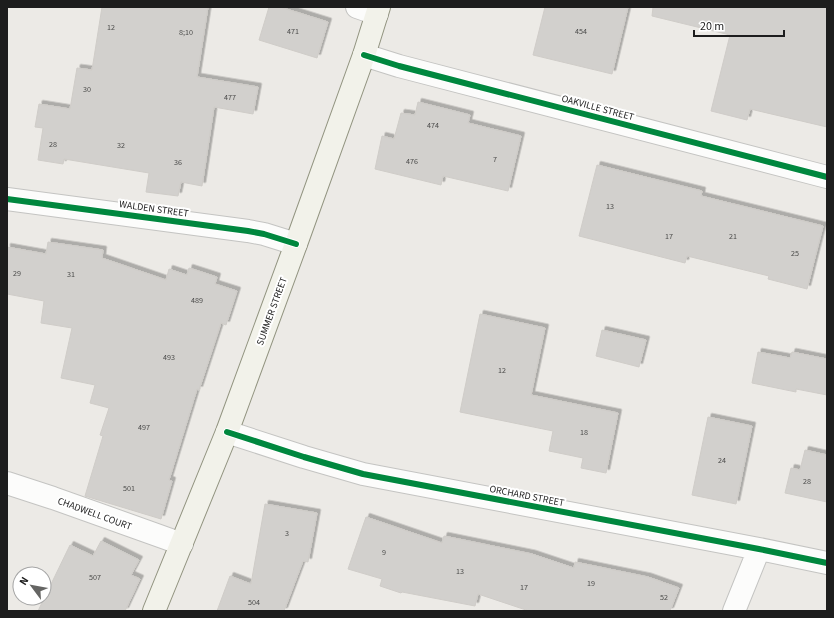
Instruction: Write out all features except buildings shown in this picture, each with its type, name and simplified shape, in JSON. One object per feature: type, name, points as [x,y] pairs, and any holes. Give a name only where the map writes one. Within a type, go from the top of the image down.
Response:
[{"type":"main road","name":"SUMMER STREET","points":[[154,611],[227,432],[364,55],[378,10]]},
{"type":"street","points":[[357,7],[378,10]]},
{"type":"street","name":"OAKVILLE STREET","points":[[364,55],[399,66],[827,177]]},
{"type":"street","name":"WALDEN STREET","points":[[7,199],[248,231],[264,234],[296,244]]},
{"type":"street","name":"ORCHARD STREET","points":[[227,432],[304,457],[364,474],[759,549],[827,564]]},
{"type":"street","name":"CHADWELL COURT","points":[[7,483],[54,498],[182,544]]},
{"type":"street","points":[[734,611],[759,549]]},
{"type":"cycle path","points":[[364,55],[399,66],[827,177]]},
{"type":"cycle path","points":[[7,199],[248,231],[264,234],[296,244]]},
{"type":"cycle path","points":[[227,432],[363,474],[827,563]]}]
